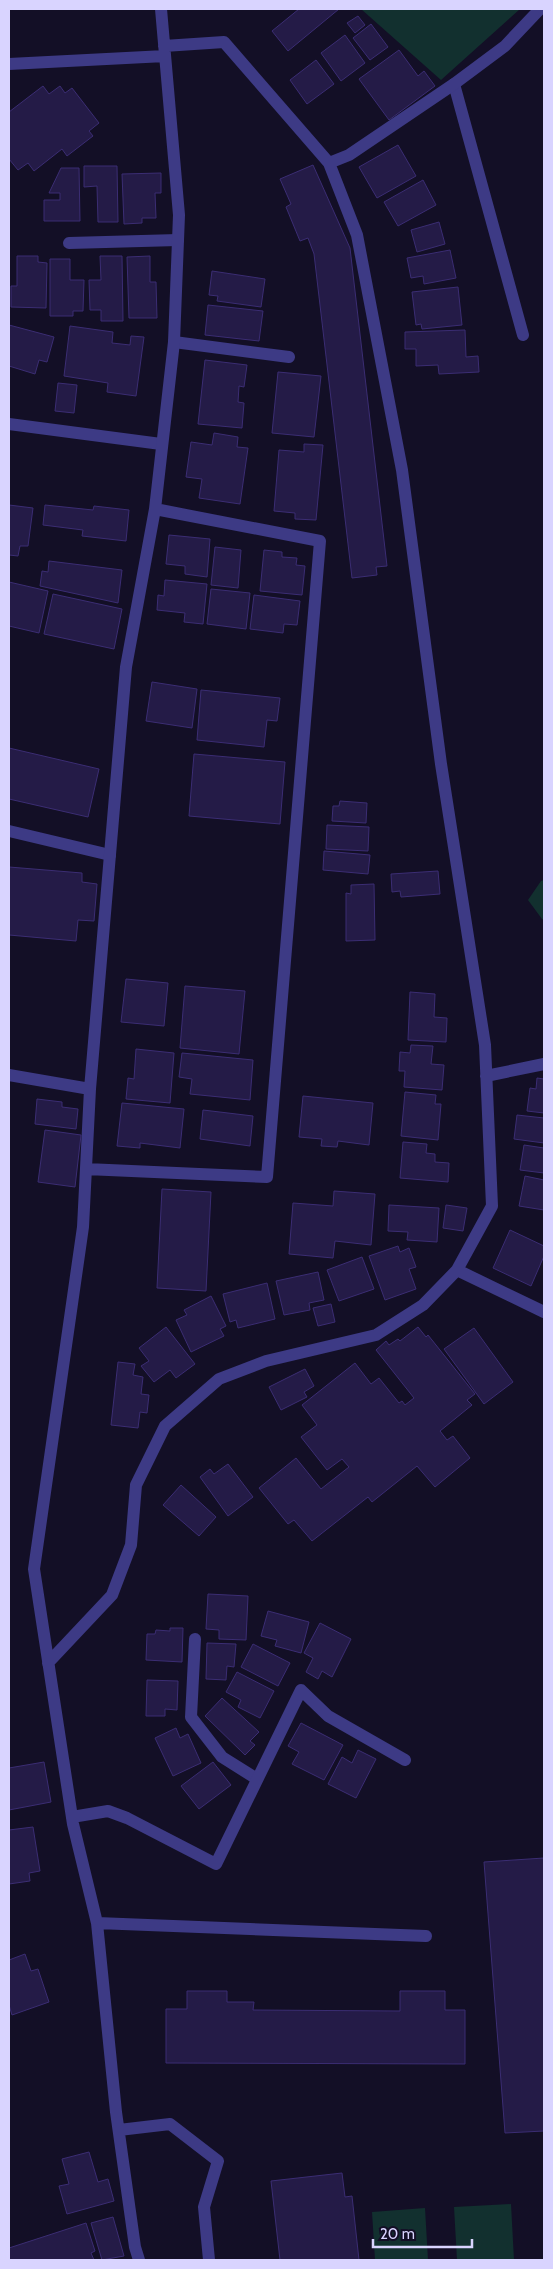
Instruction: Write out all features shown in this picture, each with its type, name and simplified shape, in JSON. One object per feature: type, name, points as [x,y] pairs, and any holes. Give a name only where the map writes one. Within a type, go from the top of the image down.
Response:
[{"type":"street","points":[[139,2260],[134,2247],[119,2130],[97,1923],[72,1817],[34,1569],[84,1227],[90,1089],[126,668],[155,509],[174,342],[178,215],[161,9]]},
{"type":"street","points":[[329,163],[349,155],[454,84],[505,46],[540,9]]},
{"type":"street","points":[[9,64],[165,51],[224,42],[329,163],[357,235],[402,470],[441,764],[485,1045],[492,1206],[457,1270],[423,1305],[376,1335],[266,1361],[219,1379],[165,1426],[136,1485],[131,1545],[112,1594],[48,1663]]},
{"type":"street","points":[[454,84],[523,335]]},
{"type":"street","points":[[69,243],[178,240]]},
{"type":"street","points":[[174,342],[289,358]]},
{"type":"street","points":[[9,424],[161,444]]},
{"type":"street","points":[[86,1169],[267,1177],[320,541],[155,509]]},
{"type":"street","points":[[9,831],[110,856]]},
{"type":"street","points":[[486,1076],[544,1064]]},
{"type":"street","points":[[9,1075],[90,1089]]},
{"type":"street","points":[[457,1270],[544,1312]]},
{"type":"street","points":[[195,1640],[191,1716],[222,1757],[257,1780]]},
{"type":"street","points":[[72,1817],[108,1811],[126,1818],[216,1864],[301,1690],[328,1716],[405,1760]]},
{"type":"street","points":[[97,1923],[426,1936]]},
{"type":"street","points":[[119,2130],[170,2124],[218,2161],[204,2207],[209,2260]]},
{"type":"green space","points":[[361,9],[520,9],[441,80]]},
{"type":"green space","points":[[544,880],[544,920],[528,900],[541,881]]},
{"type":"green space","points":[[511,2204],[514,2260],[457,2260],[454,2207]]},
{"type":"green space","points":[[425,2208],[428,2260],[375,2260],[372,2212]]},
{"type":"building","points":[[299,9],[339,9],[288,51],[272,31]]},
{"type":"building","points":[[358,16],[365,25],[355,33],[347,23]]},
{"type":"building","points":[[371,24],[388,47],[370,60],[353,38]]},
{"type":"building","points":[[345,35],[365,63],[341,81],[321,53]]},
{"type":"building","points":[[399,50],[418,76],[424,71],[435,86],[389,120],[359,79]]},
{"type":"building","points":[[316,60],[334,84],[307,104],[290,80]]},
{"type":"building","points":[[43,86],[49,94],[60,86],[65,93],[72,88],[99,123],[89,131],[93,136],[67,156],[62,149],[34,171],[28,163],[18,170],[9,159],[9,112]]},
{"type":"building","points":[[398,145],[416,176],[377,198],[359,167]]},
{"type":"building","points":[[313,165],[350,248],[387,566],[376,567],[377,575],[352,578],[314,254],[308,238],[300,241],[286,207],[291,204],[280,179]]},
{"type":"building","points":[[84,166],[117,166],[118,222],[98,222],[97,186],[84,187]]},
{"type":"building","points":[[61,168],[79,168],[80,221],[44,221],[44,200],[60,200],[60,193],[49,193]]},
{"type":"building","points":[[161,173],[161,193],[155,193],[156,218],[142,218],[142,223],[124,224],[122,174]]},
{"type":"building","points":[[423,180],[436,205],[398,226],[384,202]]},
{"type":"building","points":[[439,222],[445,244],[417,252],[411,230]]},
{"type":"building","points":[[450,250],[456,278],[424,284],[423,276],[411,278],[407,258]]},
{"type":"building","points":[[17,256],[38,256],[38,262],[47,263],[46,308],[11,307],[11,286],[17,286]]},
{"type":"building","points":[[100,256],[122,256],[123,321],[101,321],[101,310],[90,310],[89,280],[101,280]]},
{"type":"building","points":[[150,256],[150,282],[156,282],[157,318],[129,318],[127,257]]},
{"type":"building","points":[[50,259],[70,259],[70,280],[84,280],[83,311],[73,311],[73,316],[50,316]]},
{"type":"building","points":[[212,271],[265,279],[261,307],[217,301],[218,296],[209,295]]},
{"type":"building","points":[[458,287],[462,325],[422,329],[421,324],[416,325],[412,292]]},
{"type":"building","points":[[208,305],[263,311],[259,341],[205,335]]},
{"type":"building","points":[[9,325],[54,337],[47,362],[39,360],[35,374],[9,366]]},
{"type":"building","points":[[70,326],[113,332],[112,343],[130,345],[131,336],[144,337],[136,396],[107,392],[108,383],[64,376]]},
{"type":"building","points":[[465,330],[466,357],[478,356],[479,372],[439,374],[438,365],[416,366],[416,349],[405,349],[405,332]]},
{"type":"building","points":[[205,360],[247,365],[244,387],[239,386],[238,402],[244,403],[242,428],[198,424]]},
{"type":"building","points":[[278,372],[321,376],[314,437],[272,433]]},
{"type":"building","points":[[58,383],[77,385],[74,413],[55,411]]},
{"type":"building","points":[[214,433],[238,437],[237,447],[248,448],[240,504],[199,498],[202,479],[186,477],[191,442],[212,445]]},
{"type":"building","points":[[304,444],[323,445],[316,520],[295,519],[295,513],[274,511],[279,450],[304,452]]},
{"type":"building","points":[[9,505],[33,508],[28,546],[20,546],[18,556],[9,555]]},
{"type":"building","points":[[45,505],[93,510],[94,506],[129,510],[126,541],[82,536],[83,530],[43,525]]},
{"type":"building","points":[[169,535],[210,539],[207,577],[185,574],[185,566],[166,564]]},
{"type":"building","points":[[215,547],[241,550],[238,588],[211,585]]},
{"type":"building","points":[[264,550],[282,552],[282,557],[297,558],[296,565],[305,566],[302,595],[260,591]]},
{"type":"building","points":[[49,561],[122,570],[118,603],[40,586],[42,571],[48,572]]},
{"type":"building","points":[[165,580],[207,584],[203,624],[184,622],[185,613],[157,610],[158,595],[164,596]]},
{"type":"building","points":[[9,582],[48,591],[39,633],[9,626]]},
{"type":"building","points":[[211,589],[250,593],[246,629],[207,624]]},
{"type":"building","points":[[53,594],[122,609],[114,649],[44,634]]},
{"type":"building","points":[[254,595],[300,601],[297,625],[284,624],[283,633],[250,629]]},
{"type":"building","points":[[152,682],[197,689],[192,728],[146,721]]},
{"type":"building","points":[[201,690],[280,698],[277,721],[267,720],[264,747],[197,740]]},
{"type":"building","points":[[9,748],[99,769],[88,817],[9,799]]},
{"type":"building","points":[[194,754],[285,762],[280,824],[189,816]]},
{"type":"building","points":[[340,801],[367,803],[366,823],[332,821],[333,806],[339,806]]},
{"type":"building","points":[[327,825],[369,827],[368,851],[326,849]]},
{"type":"building","points":[[324,851],[370,855],[368,874],[323,870]]},
{"type":"building","points":[[9,867],[82,873],[82,882],[97,884],[94,921],[78,920],[76,941],[9,935]]},
{"type":"building","points":[[438,871],[440,894],[401,897],[400,891],[392,892],[391,874]]},
{"type":"building","points":[[374,884],[375,940],[346,941],[346,893],[351,894],[351,885]]},
{"type":"building","points":[[126,979],[168,983],[164,1026],[121,1022]]},
{"type":"building","points":[[185,986],[245,991],[239,1054],[180,1048]]},
{"type":"building","points":[[410,992],[435,994],[434,1017],[447,1018],[446,1042],[408,1040]]},
{"type":"building","points":[[411,1045],[433,1046],[431,1064],[444,1065],[442,1090],[404,1087],[405,1071],[399,1071],[400,1052],[410,1053]]},
{"type":"building","points":[[136,1049],[174,1053],[170,1103],[126,1099],[128,1078],[134,1079]]},
{"type":"building","points":[[182,1053],[253,1060],[250,1100],[190,1094],[192,1079],[179,1077]]},
{"type":"building","points":[[537,1078],[544,1079],[544,1113],[527,1111],[530,1088],[536,1089]]},
{"type":"building","points":[[405,1092],[436,1095],[435,1104],[441,1104],[438,1140],[401,1136]]},
{"type":"building","points":[[303,1096],[373,1103],[369,1145],[338,1141],[337,1147],[321,1146],[322,1139],[299,1137]]},
{"type":"building","points":[[37,1099],[62,1102],[62,1107],[78,1109],[76,1129],[35,1124]]},
{"type":"building","points":[[122,1103],[184,1109],[180,1148],[140,1143],[140,1148],[117,1146]]},
{"type":"building","points":[[203,1110],[253,1116],[250,1146],[200,1139]]},
{"type":"building","points":[[517,1115],[544,1118],[544,1143],[514,1139]]},
{"type":"building","points":[[45,1130],[81,1135],[75,1187],[38,1182]]},
{"type":"building","points":[[403,1142],[427,1144],[426,1153],[435,1154],[435,1162],[449,1163],[448,1182],[400,1178]]},
{"type":"building","points":[[524,1145],[544,1148],[544,1173],[520,1170]]},
{"type":"building","points":[[525,1176],[544,1180],[544,1210],[519,1206]]},
{"type":"building","points":[[162,1189],[211,1192],[206,1291],[157,1288]]},
{"type":"building","points":[[334,1191],[375,1194],[371,1245],[335,1241],[333,1258],[289,1254],[293,1203],[333,1206]]},
{"type":"building","points":[[389,1205],[439,1208],[437,1242],[407,1240],[408,1232],[388,1231]]},
{"type":"building","points":[[446,1205],[467,1208],[463,1231],[443,1228]]},
{"type":"building","points":[[510,1230],[544,1246],[544,1256],[531,1286],[493,1268]]},
{"type":"building","points":[[398,1246],[400,1252],[409,1248],[416,1267],[409,1269],[416,1289],[385,1300],[369,1256]]},
{"type":"building","points":[[362,1257],[374,1289],[339,1301],[327,1270]]},
{"type":"building","points":[[318,1272],[324,1300],[309,1303],[310,1310],[284,1315],[276,1281]]},
{"type":"building","points":[[267,1283],[275,1319],[238,1328],[236,1320],[230,1322],[223,1294]]},
{"type":"building","points":[[211,1296],[226,1326],[220,1329],[224,1336],[191,1352],[176,1320],[187,1315],[184,1310]]},
{"type":"building","points":[[331,1304],[335,1322],[318,1326],[313,1308]]},
{"type":"building","points":[[166,1327],[195,1364],[176,1378],[170,1370],[154,1382],[141,1366],[149,1361],[139,1348]]},
{"type":"building","points":[[418,1327],[426,1337],[428,1335],[475,1394],[467,1400],[472,1405],[440,1431],[447,1440],[453,1436],[470,1458],[435,1487],[417,1466],[372,1502],[368,1497],[312,1541],[294,1520],[288,1524],[259,1488],[296,1458],[321,1489],[349,1467],[342,1459],[327,1470],[301,1437],[317,1425],[302,1405],[355,1363],[371,1384],[379,1378],[399,1403],[402,1401],[405,1405],[414,1398],[376,1350],[386,1341],[389,1345],[398,1339],[400,1341]]},
{"type":"building","points":[[474,1328],[513,1382],[484,1404],[444,1349]]},
{"type":"building","points":[[118,1362],[135,1364],[133,1375],[143,1377],[141,1394],[149,1395],[147,1413],[140,1412],[138,1428],[111,1425]]},
{"type":"building","points":[[305,1369],[314,1386],[304,1392],[307,1397],[281,1410],[269,1387]]},
{"type":"building","points":[[228,1464],[253,1497],[228,1516],[200,1477],[210,1469],[214,1474]]},
{"type":"building","points":[[181,1485],[216,1517],[199,1536],[163,1505]]},
{"type":"building","points":[[208,1594],[248,1596],[246,1640],[219,1639],[219,1630],[206,1629]]},
{"type":"building","points":[[268,1611],[309,1622],[301,1653],[275,1646],[277,1640],[261,1636]]},
{"type":"building","points":[[320,1623],[351,1639],[332,1677],[322,1671],[318,1679],[306,1672],[313,1658],[304,1653]]},
{"type":"building","points":[[170,1628],[183,1628],[182,1662],[146,1660],[147,1634],[155,1634],[156,1630],[170,1631]]},
{"type":"building","points":[[207,1643],[236,1644],[234,1667],[227,1666],[226,1680],[206,1679]]},
{"type":"building","points":[[253,1644],[290,1663],[278,1686],[241,1667]]},
{"type":"building","points":[[237,1672],[274,1691],[260,1718],[238,1707],[241,1700],[226,1692]]},
{"type":"building","points":[[147,1680],[178,1681],[177,1710],[165,1709],[165,1716],[146,1716]]},
{"type":"building","points":[[222,1698],[259,1732],[250,1741],[255,1745],[245,1755],[205,1716]]},
{"type":"building","points":[[301,1723],[343,1745],[324,1780],[292,1764],[299,1752],[288,1746]]},
{"type":"building","points":[[176,1728],[180,1738],[188,1734],[201,1763],[173,1776],[155,1738]]},
{"type":"building","points":[[358,1750],[376,1759],[356,1798],[328,1784],[342,1757],[352,1763]]},
{"type":"building","points":[[44,1762],[51,1802],[9,1810],[9,1768]]},
{"type":"building","points":[[213,1762],[231,1785],[199,1809],[181,1786]]},
{"type":"building","points":[[33,1827],[40,1871],[29,1873],[30,1881],[9,1884],[9,1830]]},
{"type":"building","points":[[544,1858],[544,2131],[505,2133],[484,1862]]},
{"type":"building","points":[[25,1954],[31,1971],[38,1969],[49,2002],[12,2015],[9,2005],[9,1960]]},
{"type":"building","points":[[187,1991],[227,1991],[227,2002],[254,2002],[253,2010],[400,2011],[400,1991],[445,1991],[445,2010],[465,2010],[465,2064],[166,2063],[166,2009],[187,2009]]},
{"type":"building","points":[[89,2152],[98,2182],[108,2179],[114,2201],[67,2214],[59,2186],[69,2184],[62,2159]]},
{"type":"building","points":[[342,2173],[345,2197],[352,2196],[359,2260],[280,2260],[271,2181]]},
{"type":"building","points":[[113,2217],[124,2256],[102,2260],[91,2223]]},
{"type":"building","points":[[86,2223],[95,2251],[91,2253],[94,2260],[9,2260],[9,2248]]}]
